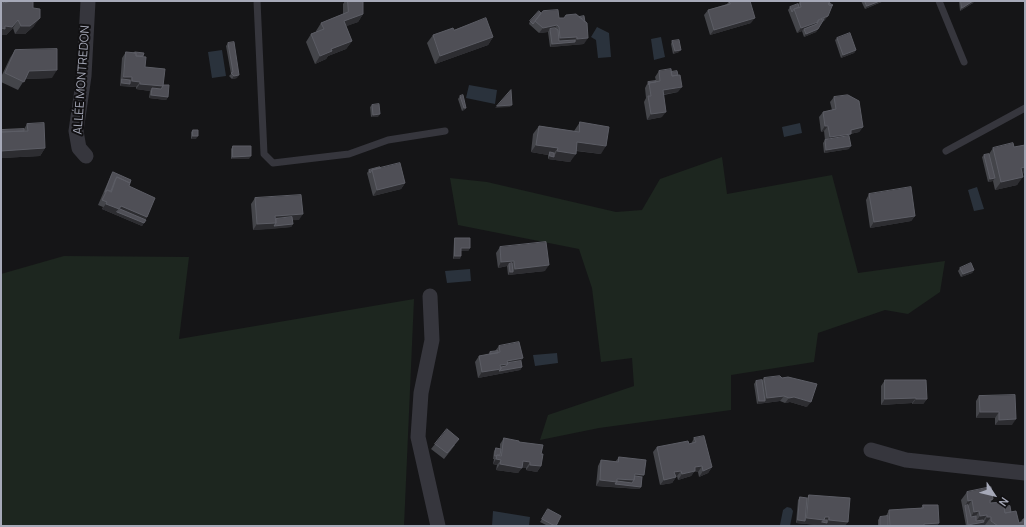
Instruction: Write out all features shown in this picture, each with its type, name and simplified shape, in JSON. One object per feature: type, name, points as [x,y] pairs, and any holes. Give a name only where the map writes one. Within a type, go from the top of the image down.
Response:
[{"type":"street","name":"ALLÉE MONTREDON","points":[[86,156],[79,148],[76,131],[84,76],[88,1]]},
{"type":"street","points":[[430,296],[432,340],[421,393],[418,437],[438,526]]},
{"type":"street","points":[[871,450],[906,460],[1025,473]]},
{"type":"lane","points":[[258,1],[264,154],[273,163],[349,154],[388,140],[445,131]]},
{"type":"lane","points":[[939,1],[964,62]]},
{"type":"lane","points":[[946,151],[1025,108]]},
{"type":"shaded area","points":[[597,27],[609,33],[611,57],[598,58],[596,40],[591,37]]},
{"type":"shaded area","points":[[661,37],[665,57],[654,60],[651,39]]},
{"type":"shaded area","points":[[222,50],[226,76],[212,78],[208,52]]},
{"type":"shaded area","points":[[469,85],[497,90],[495,104],[466,98]]},
{"type":"shaded area","points":[[800,123],[802,133],[784,137],[782,127]]},
{"type":"shaded area","points":[[722,157],[727,194],[832,175],[858,273],[945,261],[940,292],[908,314],[885,310],[818,333],[814,362],[731,375],[731,410],[599,428],[540,440],[548,415],[634,386],[632,358],[601,362],[592,288],[579,249],[458,225],[450,178],[487,182],[616,212],[642,210],[660,179]]},
{"type":"shaded area","points":[[977,187],[984,209],[974,211],[968,190]]},
{"type":"shaded area","points":[[64,256],[189,257],[179,339],[414,299],[404,526],[1,526],[1,274]]},
{"type":"shaded area","points":[[470,269],[471,281],[447,283],[445,271]]},
{"type":"shaded area","points":[[557,353],[558,363],[535,366],[533,355]]},
{"type":"shaded area","points":[[787,507],[791,508],[793,511],[790,526],[781,526],[783,510]]},
{"type":"shaded area","points":[[493,511],[530,517],[529,526],[492,526]]},
{"type":"building","points":[[1,1],[4,3],[11,1],[33,1],[33,8],[40,9],[40,18],[30,26],[21,26],[18,20],[12,27],[5,26],[5,29],[1,28]]},
{"type":"building","points":[[348,1],[363,1],[363,14],[344,21],[352,41],[331,49],[332,51],[320,56],[311,34],[324,29],[321,23],[348,12]]},
{"type":"building","points":[[729,1],[750,1],[755,18],[714,30],[708,10],[730,4]]},
{"type":"building","points":[[830,1],[829,5],[832,6],[828,16],[818,20],[818,22],[801,28],[794,9],[801,7],[800,2]]},
{"type":"building","points":[[865,1],[880,1],[867,6]]},
{"type":"building","points":[[961,1],[973,1],[962,8]]},
{"type":"building","points":[[798,4],[799,7],[794,9],[792,12],[790,7]]},
{"type":"building","points":[[558,10],[559,18],[564,18],[566,15],[576,14],[587,23],[588,38],[560,38],[559,27],[557,25],[543,28],[535,21],[543,11]]},
{"type":"building","points":[[539,11],[541,13],[533,24],[530,21]]},
{"type":"building","points":[[584,16],[585,22],[579,17]]},
{"type":"building","points":[[486,18],[493,37],[440,56],[433,35],[453,28],[454,30]]},
{"type":"building","points":[[824,19],[818,29],[806,34],[804,29],[817,24],[818,21]]},
{"type":"building","points":[[555,28],[558,30],[559,41],[575,40],[575,42],[552,44],[550,29]]},
{"type":"building","points":[[850,33],[856,50],[843,55],[837,38]]},
{"type":"building","points":[[679,40],[681,50],[675,51],[672,41]]},
{"type":"building","points":[[234,42],[239,75],[234,76],[231,73],[233,72],[228,43]]},
{"type":"building","points":[[57,49],[57,70],[29,71],[24,82],[5,73],[15,50]]},
{"type":"building","points":[[126,52],[136,53],[136,56],[146,57],[145,67],[165,69],[163,86],[140,84],[140,82],[132,81],[132,77],[124,77]]},
{"type":"building","points":[[135,52],[144,53],[143,56],[136,56],[136,53],[134,53]]},
{"type":"building","points":[[671,69],[672,76],[680,75],[682,87],[663,90],[666,112],[651,114],[648,96],[651,96],[649,83],[660,81],[659,71]]},
{"type":"building","points":[[677,71],[678,75],[672,76],[671,72]]},
{"type":"building","points":[[122,79],[130,80],[130,84],[122,83]]},
{"type":"building","points":[[163,85],[169,85],[168,97],[151,95],[152,88],[161,89]]},
{"type":"building","points":[[511,90],[512,105],[497,106]]},
{"type":"building","points":[[463,95],[466,108],[464,108],[460,96]]},
{"type":"building","points":[[848,95],[859,101],[863,127],[851,130],[851,134],[830,137],[828,126],[825,126],[823,112],[836,109],[834,97]]},
{"type":"building","points":[[379,104],[380,114],[373,115],[372,105]]},
{"type":"building","points":[[580,122],[609,127],[606,146],[577,142],[576,154],[557,151],[558,148],[536,145],[539,126],[579,132]]},
{"type":"building","points":[[44,123],[45,148],[1,151],[1,132],[28,131],[27,124]]},
{"type":"building","points":[[24,129],[24,131],[1,132],[1,130]]},
{"type":"building","points":[[193,130],[198,130],[198,136],[193,136]]},
{"type":"building","points":[[849,136],[851,146],[826,150],[825,140]]},
{"type":"building","points":[[1013,143],[1014,147],[1025,145],[1025,167],[1021,168],[1023,177],[1001,182],[993,148]]},
{"type":"building","points":[[233,146],[251,146],[251,156],[233,157]]},
{"type":"building","points":[[550,152],[554,153],[554,157],[550,156]]},
{"type":"building","points":[[989,154],[995,178],[990,179],[984,155]]},
{"type":"building","points":[[400,163],[405,183],[377,190],[372,170]]},
{"type":"building","points":[[381,168],[372,170],[370,173],[369,170]]},
{"type":"building","points":[[113,172],[131,180],[130,183],[117,177],[111,191],[107,190],[105,192]]},
{"type":"building","points":[[117,177],[130,183],[129,186],[155,198],[147,217],[121,206],[119,209],[106,204],[107,202],[102,200],[107,190],[111,192]]},
{"type":"building","points":[[911,187],[915,216],[874,222],[869,194]]},
{"type":"building","points":[[301,195],[303,214],[275,216],[276,223],[257,224],[255,198]]},
{"type":"building","points":[[120,209],[146,220],[144,223],[117,212]]},
{"type":"building","points":[[292,217],[293,224],[274,226],[276,219]]},
{"type":"building","points":[[455,238],[470,238],[470,248],[461,248],[461,256],[455,256]]},
{"type":"building","points":[[546,242],[549,265],[515,269],[514,261],[501,262],[500,247]]},
{"type":"building","points":[[512,263],[513,272],[510,272],[509,264]]},
{"type":"building","points":[[971,263],[974,270],[963,274],[960,268]]},
{"type":"building","points":[[519,342],[523,358],[507,361],[508,364],[500,365],[501,369],[482,372],[479,356],[500,352],[499,346]]},
{"type":"building","points":[[498,351],[498,353],[490,354],[490,352]]},
{"type":"building","points":[[521,361],[522,367],[499,371],[501,367],[506,366],[508,363]]},
{"type":"building","points":[[780,376],[782,378],[788,377],[817,384],[811,402],[784,396],[767,398],[764,378]]},
{"type":"building","points":[[762,380],[765,401],[759,401],[756,381]]},
{"type":"building","points":[[885,380],[926,380],[927,399],[885,399]]},
{"type":"building","points":[[1015,395],[1016,419],[999,420],[999,412],[980,412],[979,396]]},
{"type":"building","points":[[447,429],[459,439],[447,453],[435,444]]},
{"type":"building","points":[[704,436],[712,467],[703,471],[702,466],[695,467],[695,471],[682,474],[681,471],[674,472],[676,477],[664,480],[657,447],[688,441],[689,444],[696,442],[694,438]]},
{"type":"building","points":[[504,438],[519,442],[543,445],[541,466],[530,465],[530,462],[523,461],[522,468],[500,464],[501,460],[496,459],[497,455],[501,456]]},
{"type":"building","points":[[496,448],[501,449],[500,455],[495,456]]},
{"type":"building","points":[[619,457],[646,460],[644,475],[635,474],[634,480],[617,479],[617,482],[600,480],[601,460],[618,462]]},
{"type":"building","points":[[635,476],[642,477],[641,487],[615,484],[617,481],[632,483]]},
{"type":"building","points":[[991,487],[993,499],[990,500],[990,503],[1003,502],[1005,513],[1016,511],[1019,523],[1023,522],[1023,519],[1025,519],[1025,526],[998,526],[991,521],[991,517],[987,517],[987,515],[980,516],[979,511],[974,512],[972,500],[968,501],[967,492]]},
{"type":"building","points":[[809,495],[850,498],[848,522],[829,520],[829,517],[825,517],[824,520],[807,518]]},
{"type":"building","points":[[800,497],[807,498],[805,521],[798,520]]},
{"type":"building","points":[[923,505],[938,505],[939,523],[924,524],[924,526],[890,526],[889,510],[923,508]]},
{"type":"building","points":[[968,505],[971,517],[976,516],[976,521],[983,520],[984,522],[968,525],[965,506]]},
{"type":"building","points":[[1010,506],[1011,512],[1005,513],[1004,507]]},
{"type":"building","points":[[548,509],[561,516],[556,526],[542,519]]},
{"type":"building","points":[[888,516],[888,526],[880,526],[880,517]]},
{"type":"building","points":[[827,520],[827,523],[822,522]]}]
